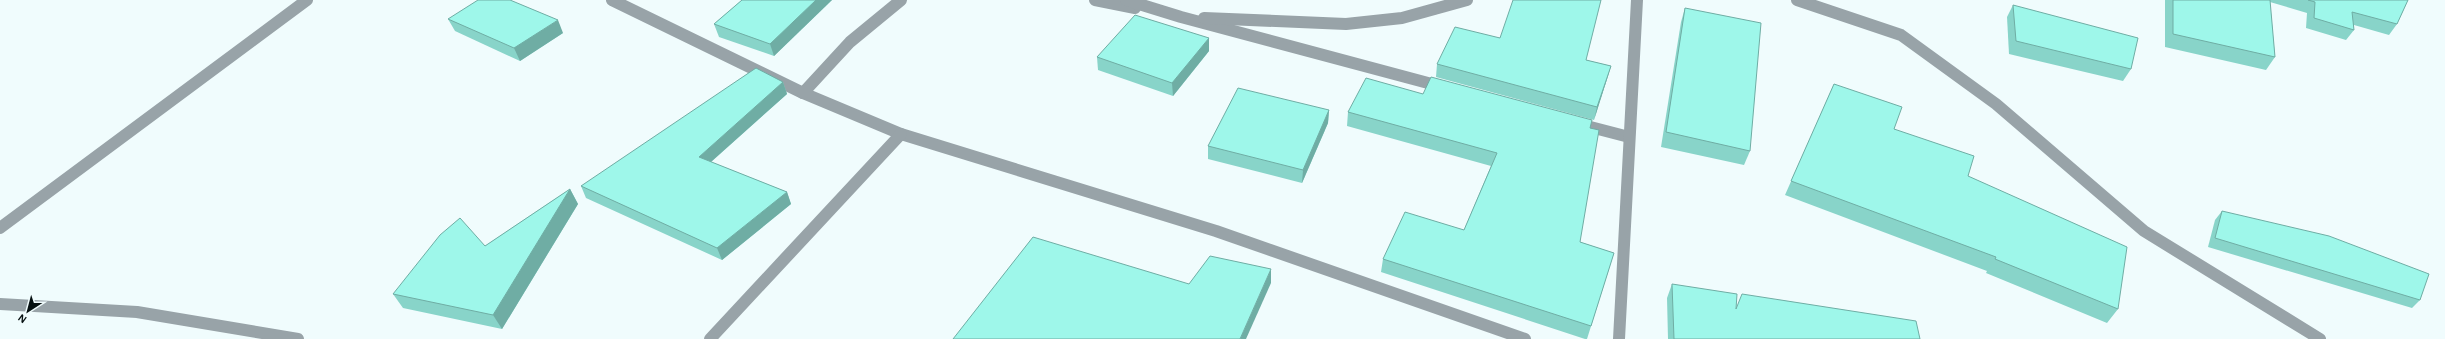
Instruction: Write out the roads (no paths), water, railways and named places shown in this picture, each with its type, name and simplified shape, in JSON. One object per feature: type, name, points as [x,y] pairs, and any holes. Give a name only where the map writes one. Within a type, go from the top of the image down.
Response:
[{"type":"street","points":[[0,228],[307,0]]},
{"type":"street","points":[[612,0],[803,93],[901,134],[1216,231],[1525,339]]},
{"type":"street","points":[[803,93],[850,42],[893,0]]},
{"type":"street","points":[[850,42],[901,0]]},
{"type":"street","points":[[1094,0],[1181,18],[1346,24],[1402,18],[1467,0]]},
{"type":"street","points":[[1126,0],[1181,18],[1451,90]]},
{"type":"street","points":[[1619,339],[1637,0]]},
{"type":"street","points":[[1797,0],[1901,35],[1996,104],[2144,231],[2320,339]]},
{"type":"street","points":[[1567,121],[1629,137]]},
{"type":"street","points":[[710,339],[901,134]]},
{"type":"street","points":[[0,304],[137,312],[298,339]]}]
